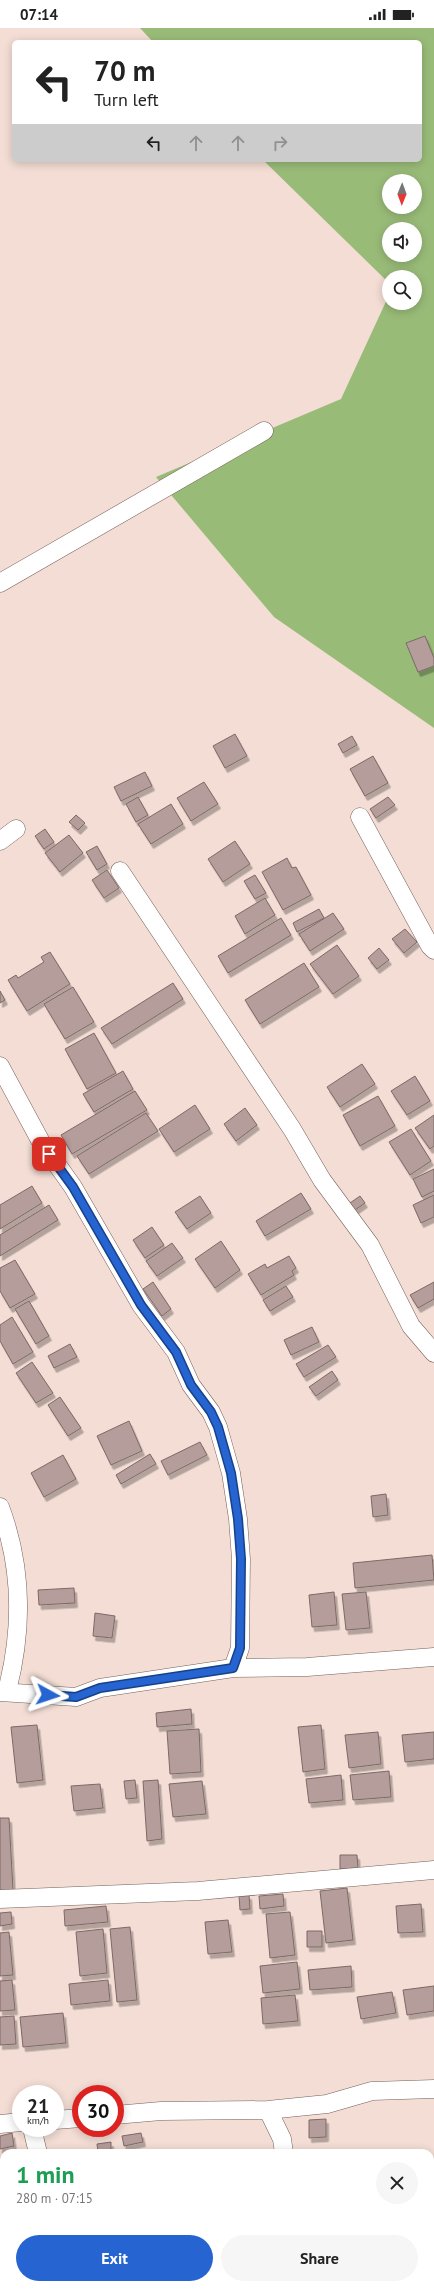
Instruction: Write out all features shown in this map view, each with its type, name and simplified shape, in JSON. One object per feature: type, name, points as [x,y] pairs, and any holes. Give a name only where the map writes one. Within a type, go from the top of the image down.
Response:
[{"type":"street","points":[[0,583],[264,431]]},
{"type":"street","points":[[360,817],[430,946],[434,950]]},
{"type":"street","points":[[0,841],[16,829]]},
{"type":"street","points":[[120,871],[292,1129],[322,1180],[370,1245],[411,1326],[434,1353]]},
{"type":"street","points":[[0,1066],[41,1142],[73,1187],[141,1305],[176,1352],[191,1385],[211,1412],[218,1427],[231,1473],[238,1519],[241,1559],[240,1648],[233,1668]]},
{"type":"street","points":[[0,1507],[14,1551],[19,1586],[15,1660],[4,1692],[76,1697],[100,1688],[233,1668],[307,1667],[434,1657]]},
{"type":"street","points":[[0,1900],[198,1891],[434,1870]]},
{"type":"street","points":[[124,2114],[161,2111],[268,2110],[327,2104],[372,2091],[434,2089]]},
{"type":"street","points":[[268,2110],[282,2139],[283,2149]]},
{"type":"street","points":[[0,2124],[12,2123]]},
{"type":"street","points":[[34,2137],[37,2149]]},
{"type":"green space","points":[[140,28],[434,28],[434,728],[274,617],[156,477],[341,399],[382,310],[422,310],[422,270],[382,270],[382,276],[265,162],[422,162],[422,40],[151,40]]},
{"type":"building","points":[[425,636],[434,658],[434,666],[418,672],[406,643]]},
{"type":"building","points":[[235,734],[247,756],[225,768],[213,746]]},
{"type":"building","points":[[352,736],[357,745],[343,753],[338,744]]},
{"type":"building","points":[[373,756],[388,783],[365,796],[350,769]]},
{"type":"building","points":[[145,772],[152,786],[121,801],[114,787]]},
{"type":"building","points":[[204,782],[218,804],[191,821],[177,798]]},
{"type":"building","points":[[138,797],[148,815],[136,822],[126,804]]},
{"type":"building","points":[[388,797],[395,805],[376,818],[370,809]]},
{"type":"building","points":[[171,804],[183,824],[151,844],[138,824]]},
{"type":"building","points":[[76,815],[85,823],[78,830],[69,822]]},
{"type":"building","points":[[45,829],[54,842],[44,849],[35,836]]},
{"type":"building","points":[[69,835],[83,853],[60,872],[45,853]]},
{"type":"building","points":[[235,841],[250,864],[223,882],[208,859]]},
{"type":"building","points":[[97,846],[107,864],[97,870],[86,852]]},
{"type":"building","points":[[287,858],[292,868],[296,867],[311,895],[283,910],[262,872]]},
{"type":"building","points":[[107,870],[119,888],[104,898],[92,880]]},
{"type":"building","points":[[255,875],[266,893],[255,899],[244,881]]},
{"type":"building","points":[[265,898],[275,915],[245,934],[235,916]]},
{"type":"building","points":[[319,909],[324,918],[297,932],[293,923]]},
{"type":"building","points":[[333,913],[344,929],[310,951],[299,934]]},
{"type":"building","points":[[281,918],[291,935],[228,973],[218,956]]},
{"type":"building","points":[[405,929],[417,942],[404,953],[392,939]]},
{"type":"building","points":[[337,945],[359,976],[333,994],[310,964]]},
{"type":"building","points":[[379,948],[389,960],[377,969],[368,958]]},
{"type":"building","points":[[50,952],[70,984],[27,1011],[8,980],[16,975],[18,978],[44,962],[41,957]]},
{"type":"building","points":[[304,963],[319,987],[260,1024],[245,1000]]},
{"type":"building","points":[[173,983],[183,999],[112,1044],[101,1028]]},
{"type":"building","points":[[73,987],[94,1022],[65,1039],[44,1004]]},
{"type":"building","points":[[0,991],[5,1000],[0,1003]]},
{"type":"building","points":[[94,1033],[116,1073],[87,1089],[65,1049]]},
{"type":"building","points":[[362,1064],[375,1084],[340,1107],[327,1087]]},
{"type":"building","points":[[123,1071],[133,1089],[94,1112],[83,1094]]},
{"type":"building","points":[[415,1076],[430,1101],[407,1115],[391,1091]]},
{"type":"building","points":[[135,1091],[147,1110],[72,1154],[61,1135]]},
{"type":"building","points":[[378,1096],[395,1126],[360,1146],[343,1115]]},
{"type":"building","points":[[195,1105],[210,1129],[174,1152],[159,1129]]},
{"type":"building","points":[[245,1108],[257,1125],[236,1141],[224,1124]]},
{"type":"building","points":[[146,1113],[158,1131],[89,1174],[77,1156]]},
{"type":"building","points":[[434,1115],[434,1146],[430,1149],[415,1128]]},
{"type":"building","points":[[411,1129],[431,1161],[410,1175],[389,1142]]},
{"type":"building","points":[[434,1169],[434,1191],[422,1197],[413,1179]]},
{"type":"building","points":[[32,1186],[42,1203],[0,1229],[0,1205]]},
{"type":"building","points":[[301,1193],[311,1209],[265,1236],[256,1221]]},
{"type":"building","points":[[434,1195],[434,1217],[421,1223],[413,1205]]},
{"type":"building","points":[[200,1196],[211,1213],[187,1229],[175,1212]]},
{"type":"building","points":[[360,1196],[365,1203],[355,1210],[350,1203]]},
{"type":"building","points":[[49,1205],[58,1220],[0,1256],[0,1235]]},
{"type":"building","points":[[152,1227],[164,1245],[145,1258],[133,1240]]},
{"type":"building","points":[[221,1241],[240,1270],[215,1288],[195,1259]]},
{"type":"building","points":[[172,1243],[183,1258],[157,1276],[146,1261]]},
{"type":"building","points":[[289,1256],[296,1268],[292,1271],[294,1275],[261,1295],[248,1274],[265,1264],[267,1268]]},
{"type":"building","points":[[15,1260],[35,1294],[10,1308],[0,1291],[0,1268]]},
{"type":"building","points":[[153,1282],[171,1309],[162,1316],[143,1289]]},
{"type":"building","points":[[434,1282],[434,1299],[418,1308],[410,1295]]},
{"type":"building","points":[[286,1286],[293,1297],[270,1311],[263,1300]]},
{"type":"building","points":[[29,1301],[49,1336],[36,1344],[15,1309]]},
{"type":"building","points":[[12,1317],[33,1352],[13,1364],[0,1341],[0,1325]]},
{"type":"building","points":[[312,1327],[319,1342],[291,1355],[284,1340]]},
{"type":"building","points":[[70,1344],[77,1357],[54,1368],[48,1356]]},
{"type":"building","points":[[328,1345],[336,1357],[304,1377],[296,1364]]},
{"type":"building","points":[[32,1362],[53,1393],[36,1403],[16,1373]]},
{"type":"building","points":[[332,1371],[338,1380],[316,1396],[309,1387]]},
{"type":"building","points":[[60,1397],[81,1428],[68,1436],[48,1405]]},
{"type":"building","points":[[129,1421],[142,1451],[111,1465],[97,1436]]},
{"type":"building","points":[[200,1442],[207,1455],[168,1475],[161,1461]]},
{"type":"building","points":[[150,1454],[156,1464],[121,1484],[116,1475]]},
{"type":"building","points":[[63,1455],[76,1479],[44,1497],[31,1473]]},
{"type":"building","points":[[386,1494],[388,1515],[373,1517],[371,1496]]},
{"type":"building","points":[[432,1555],[434,1580],[355,1588],[353,1563]]},
{"type":"building","points":[[74,1588],[75,1603],[39,1605],[38,1590]]},
{"type":"building","points":[[334,1592],[337,1625],[312,1627],[309,1595]]},
{"type":"building","points":[[366,1592],[370,1628],[346,1630],[342,1594]]},
{"type":"building","points":[[95,1613],[115,1616],[112,1638],[93,1636]]},
{"type":"building","points":[[191,1709],[192,1724],[157,1727],[156,1713]]},
{"type":"building","points":[[37,1725],[43,1780],[17,1783],[11,1727]]},
{"type":"building","points":[[321,1725],[325,1769],[303,1772],[298,1727]]},
{"type":"building","points":[[199,1729],[201,1772],[170,1774],[167,1731]]},
{"type":"building","points":[[378,1732],[381,1764],[349,1768],[345,1735]]},
{"type":"building","points":[[434,1732],[434,1759],[405,1762],[402,1735]]},
{"type":"building","points":[[389,1771],[391,1797],[353,1800],[350,1775]]},
{"type":"building","points":[[341,1775],[343,1800],[309,1803],[306,1779]]},
{"type":"building","points":[[135,1780],[137,1798],[126,1799],[124,1781]]},
{"type":"building","points":[[158,1780],[162,1839],[147,1841],[143,1781]]},
{"type":"building","points":[[202,1781],[206,1814],[173,1817],[169,1784]]},
{"type":"building","points":[[100,1784],[103,1808],[74,1811],[71,1786]]},
{"type":"building","points":[[0,1818],[9,1818],[13,1890],[0,1891]]},
{"type":"building","points":[[340,1855],[357,1855],[358,1868],[340,1869]]},
{"type":"building","points":[[347,1888],[353,1940],[326,1943],[320,1891]]},
{"type":"building","points":[[283,1894],[284,1906],[260,1909],[259,1896]]},
{"type":"building","points":[[249,1895],[250,1909],[240,1910],[239,1896]]},
{"type":"building","points":[[421,1904],[423,1932],[398,1933],[396,1906]]},
{"type":"building","points":[[106,1906],[108,1922],[65,1926],[64,1910]]},
{"type":"building","points":[[11,1912],[12,1924],[0,1926],[0,1913]]},
{"type":"building","points":[[290,1912],[295,1955],[270,1958],[266,1914]]},
{"type":"building","points":[[228,1920],[232,1952],[208,1954],[205,1922]]},
{"type":"building","points":[[130,1927],[137,2000],[117,2002],[110,1929]]},
{"type":"building","points":[[103,1929],[107,1973],[80,1976],[76,1932]]},
{"type":"building","points":[[307,1931],[322,1931],[322,1947],[307,1947]]},
{"type":"building","points":[[9,1932],[13,1975],[0,1976],[0,1933]]},
{"type":"building","points":[[297,1962],[300,1989],[263,1993],[260,1966]]},
{"type":"building","points":[[351,1966],[352,1987],[310,1990],[308,1970]]},
{"type":"building","points":[[12,1980],[15,2010],[0,2011],[0,1981]]},
{"type":"building","points":[[108,1980],[110,2001],[71,2005],[69,1984]]},
{"type":"building","points":[[434,1986],[434,2011],[407,2015],[403,1990]]},
{"type":"building","points":[[392,1992],[396,2013],[361,2019],[357,1997]]},
{"type":"building","points":[[295,1995],[298,2021],[263,2024],[261,1998]]},
{"type":"building","points":[[63,2013],[66,2043],[23,2047],[20,2017]]},
{"type":"building","points":[[14,2016],[16,2044],[0,2045],[0,2017]]},
{"type":"building","points":[[326,2119],[326,2137],[309,2138],[309,2120]]},
{"type":"building","points":[[12,2133],[14,2146],[0,2149],[0,2136]]},
{"type":"building","points":[[141,2133],[143,2142],[124,2146],[122,2137]]},
{"type":"building","points":[[111,2142],[111,2149],[98,2149],[97,2144]]},
{"type":"route","points":[[48,1695],[76,1697],[100,1688],[158,1681],[233,1668],[240,1648],[241,1559],[238,1519],[231,1473],[218,1427],[211,1412],[191,1385],[176,1352],[131,1290],[73,1187],[49,1154]]}]
